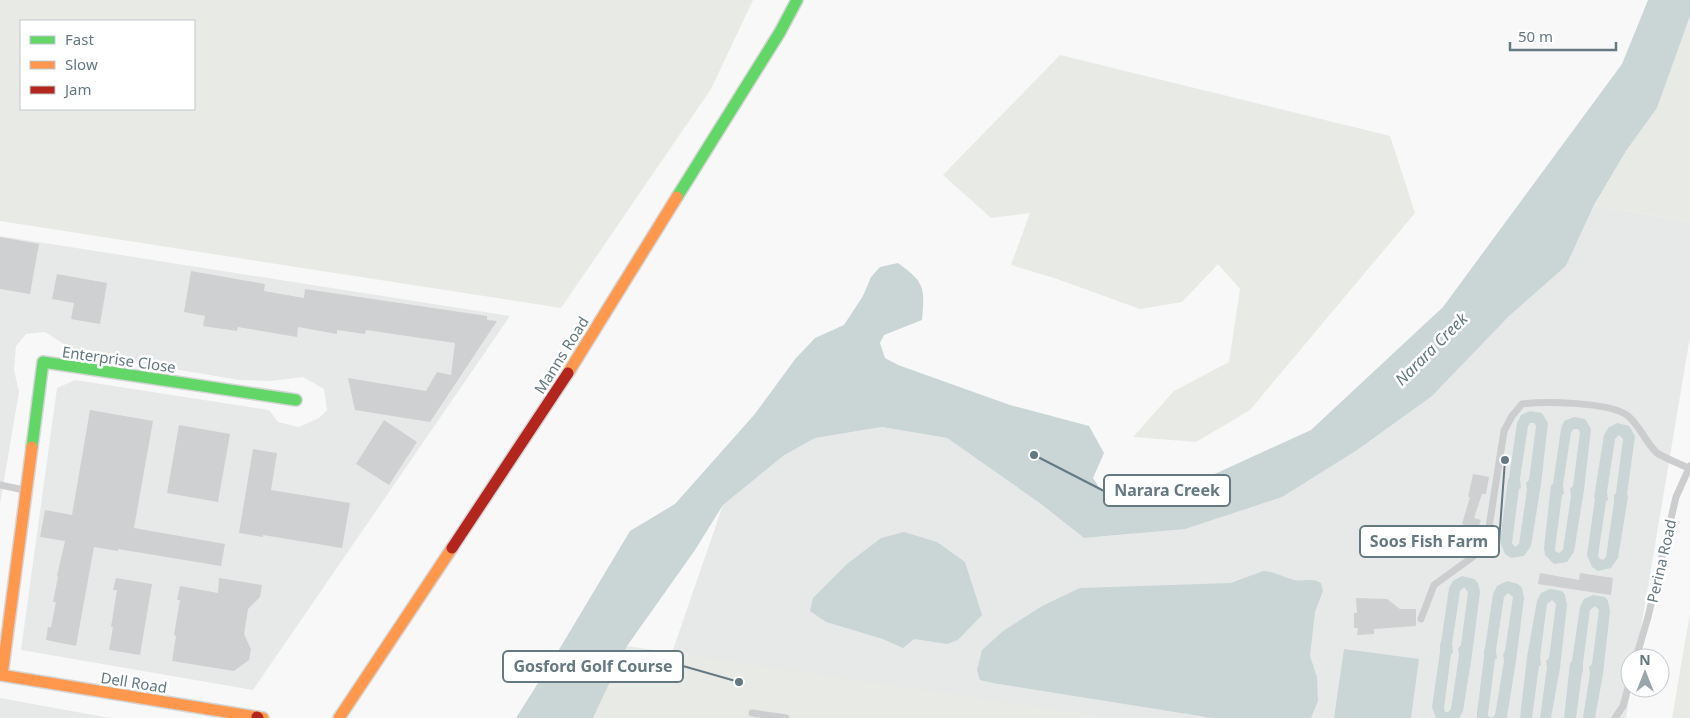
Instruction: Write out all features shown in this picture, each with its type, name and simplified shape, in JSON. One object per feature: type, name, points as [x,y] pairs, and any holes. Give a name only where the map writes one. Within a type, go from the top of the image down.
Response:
[{"type":"main road","name":"Manns Road","points":[[339,718],[553,396],[780,32],[797,0]]},
{"type":"main road","name":"Enterprise Close","points":[[1,675],[43,362],[296,400]]},
{"type":"main road","name":"Dell Road","points":[[1,675],[259,718]]},
{"type":"lane","points":[[1421,619],[1434,585],[1474,556],[1482,545],[1489,527],[1504,431],[1512,416],[1522,404],[1536,402],[1582,404],[1627,415],[1657,452],[1689,467]]},
{"type":"lane","name":"Perina Road","points":[[1639,648],[1676,497],[1689,467]]},
{"type":"lane","points":[[0,485],[26,490]]},
{"type":"lane","points":[[1615,718],[1623,706],[1625,698]]},
{"type":"lane","points":[[752,713],[786,718]]},
{"type":"shaded area","points":[[0,0],[753,0],[711,89],[561,308],[0,221]]},
{"type":"shaded area","points":[[1690,16],[1690,222],[1594,205],[1626,151],[1657,108]]},
{"type":"shaded area","points":[[1060,55],[1390,136],[1415,213],[1250,410],[1196,442],[1133,437],[1174,391],[1229,362],[1240,289],[1218,264],[1182,302],[1140,309],[1057,279],[1011,265],[1030,213],[991,218],[943,175]]},
{"type":"shaded area","points":[[1594,205],[1690,222],[1690,337],[1638,648],[1620,648],[1620,698],[1629,698],[1626,718],[979,718],[668,664],[723,505],[783,456],[815,438],[882,427],[947,438],[1041,504],[1084,538],[1132,534],[1508,317],[1566,266]]},
{"type":"shaded area","points":[[0,236],[510,316],[253,690],[21,650],[57,388],[75,380],[269,410],[278,422],[299,427],[319,418],[327,410],[324,389],[303,377],[271,381],[239,380],[85,354],[45,332],[26,334],[16,346],[14,370],[19,392],[0,504]]},
{"type":"shaded area","points":[[1690,613],[1690,718],[1672,718]]},
{"type":"shaded area","points":[[627,646],[1111,718],[593,718]]},
{"type":"shaded area","points":[[0,698],[110,718],[0,718]]},
{"type":"water","points":[[1648,0],[1690,0],[1690,16],[1657,108],[1626,151],[1594,205],[1566,266],[1508,317],[1432,396],[1357,450],[1282,497],[1185,529],[1084,538],[1041,504],[947,438],[882,427],[815,438],[783,456],[723,505],[695,550],[627,646],[593,718],[516,718],[630,531],[675,504],[754,415],[796,358],[815,338],[844,325],[863,296],[871,277],[880,267],[898,263],[914,276],[923,293],[922,320],[884,335],[880,343],[885,358],[898,365],[1010,405],[1089,426],[1104,453],[1093,478],[1100,489],[1184,488],[1311,430],[1443,307],[1622,64]]},
{"type":"water","points":[[1530,411],[1542,413],[1548,423],[1531,546],[1524,556],[1511,558],[1505,554],[1500,542],[1517,423],[1521,415]],"holes":[[[1530,423],[1534,423],[1536,426],[1529,480],[1526,483],[1527,490],[1519,544],[1515,547],[1512,543],[1528,426]]]},
{"type":"water","points":[[1574,417],[1585,419],[1591,429],[1574,552],[1567,562],[1554,564],[1545,555],[1544,548],[1551,485],[1553,484],[1561,429],[1564,421]],"holes":[[[1574,429],[1578,429],[1580,432],[1573,486],[1570,489],[1571,496],[1563,550],[1559,553],[1555,549],[1571,432]]]},
{"type":"water","points":[[1617,423],[1629,426],[1635,436],[1618,558],[1611,568],[1598,571],[1592,567],[1587,555],[1604,435],[1608,428]],"holes":[[[1619,435],[1623,439],[1606,557],[1603,560],[1598,556],[1606,501],[1608,500],[1607,492],[1615,439]]]},
{"type":"water","points":[[904,532],[937,542],[965,562],[982,615],[958,640],[947,644],[914,639],[903,648],[883,639],[826,622],[810,611],[813,598],[847,564],[881,538]]},
{"type":"water","points":[[1263,571],[1272,572],[1294,580],[1314,580],[1321,583],[1323,591],[1315,612],[1310,656],[1317,677],[1318,701],[1311,718],[1213,718],[980,680],[977,670],[982,650],[1003,631],[1042,606],[1080,588],[1231,583]]},
{"type":"water","points":[[1462,576],[1474,579],[1478,583],[1480,592],[1463,711],[1459,718],[1436,718],[1432,707],[1449,588],[1453,581]],"holes":[[[1464,587],[1468,592],[1461,645],[1458,648],[1459,655],[1451,709],[1445,712],[1460,591]]]},
{"type":"water","points":[[1507,581],[1518,584],[1522,588],[1524,598],[1516,661],[1507,718],[1492,718],[1477,718],[1484,650],[1493,594],[1497,586]],"holes":[[[1508,593],[1513,597],[1503,654],[1504,661],[1495,715],[1492,718],[1488,716],[1504,597]]]},
{"type":"water","points":[[1550,589],[1562,591],[1567,605],[1560,668],[1551,718],[1540,718],[1547,667],[1546,661],[1549,658],[1556,604],[1552,600],[1547,604],[1540,657],[1541,666],[1539,666],[1532,718],[1520,718],[1527,657],[1537,601],[1541,593]]},
{"type":"water","points":[[1593,595],[1605,597],[1610,611],[1603,674],[1595,718],[1583,718],[1590,673],[1589,667],[1592,664],[1599,610],[1595,606],[1590,610],[1576,718],[1564,718],[1570,663],[1572,661],[1580,607],[1584,599]]},
{"type":"water","points":[[1344,649],[1419,659],[1411,718],[1334,718]]},
{"type":"building","points":[[0,237],[39,244],[30,294],[0,289]]},
{"type":"building","points":[[191,271],[265,284],[264,291],[304,298],[305,289],[487,316],[487,320],[497,321],[430,422],[355,410],[348,378],[426,391],[437,372],[451,375],[455,343],[366,330],[365,334],[337,330],[337,334],[298,327],[297,337],[238,327],[237,331],[203,326],[205,316],[184,312]]},
{"type":"building","points":[[57,274],[107,283],[100,324],[71,319],[74,303],[52,299]]},
{"type":"building","points":[[90,410],[153,421],[134,528],[225,544],[221,566],[118,549],[118,551],[94,547],[76,646],[46,640],[48,627],[51,627],[56,602],[53,602],[65,541],[40,537],[45,510],[72,515]]},
{"type":"building","points":[[384,420],[417,442],[389,485],[356,464]]},
{"type":"building","points":[[179,425],[230,434],[218,502],[167,493]]},
{"type":"building","points":[[253,449],[277,453],[271,490],[350,503],[342,548],[239,533]]},
{"type":"building","points":[[1473,474],[1489,477],[1486,494],[1482,494],[1474,518],[1481,520],[1473,541],[1461,537],[1465,525],[1462,524],[1470,497],[1468,497]]},
{"type":"building","points":[[1540,573],[1579,580],[1580,573],[1613,578],[1611,595],[1538,584]]},
{"type":"building","points":[[116,578],[152,584],[140,655],[109,650],[117,590],[113,590]]},
{"type":"building","points":[[219,578],[262,585],[260,597],[248,609],[244,634],[251,649],[249,660],[234,671],[172,661],[180,586],[218,593]]},
{"type":"building","points":[[1356,598],[1387,599],[1400,609],[1416,609],[1416,626],[1374,629],[1374,634],[1357,635],[1358,628],[1354,628],[1354,613],[1357,613]]},
{"type":"traffic: fast","points":[[677,197],[780,32],[797,0]]},
{"type":"traffic: fast","points":[[32,447],[43,362],[296,400]]},
{"type":"traffic: slow","points":[[568,373],[677,197]]},
{"type":"traffic: slow","points":[[2,675],[32,447]]},
{"type":"traffic: slow","points":[[339,718],[452,548]]},
{"type":"traffic: slow","points":[[0,675],[263,718]]},
{"type":"traffic: jam","points":[[452,548],[568,373]]},
{"type":"place","name":"Narara Creek","points":[[1034,455]]},
{"type":"place","name":"Soos Fish Farm","points":[[1505,460]]},
{"type":"place","name":"Gosford Golf Course","points":[[739,682]]}]
